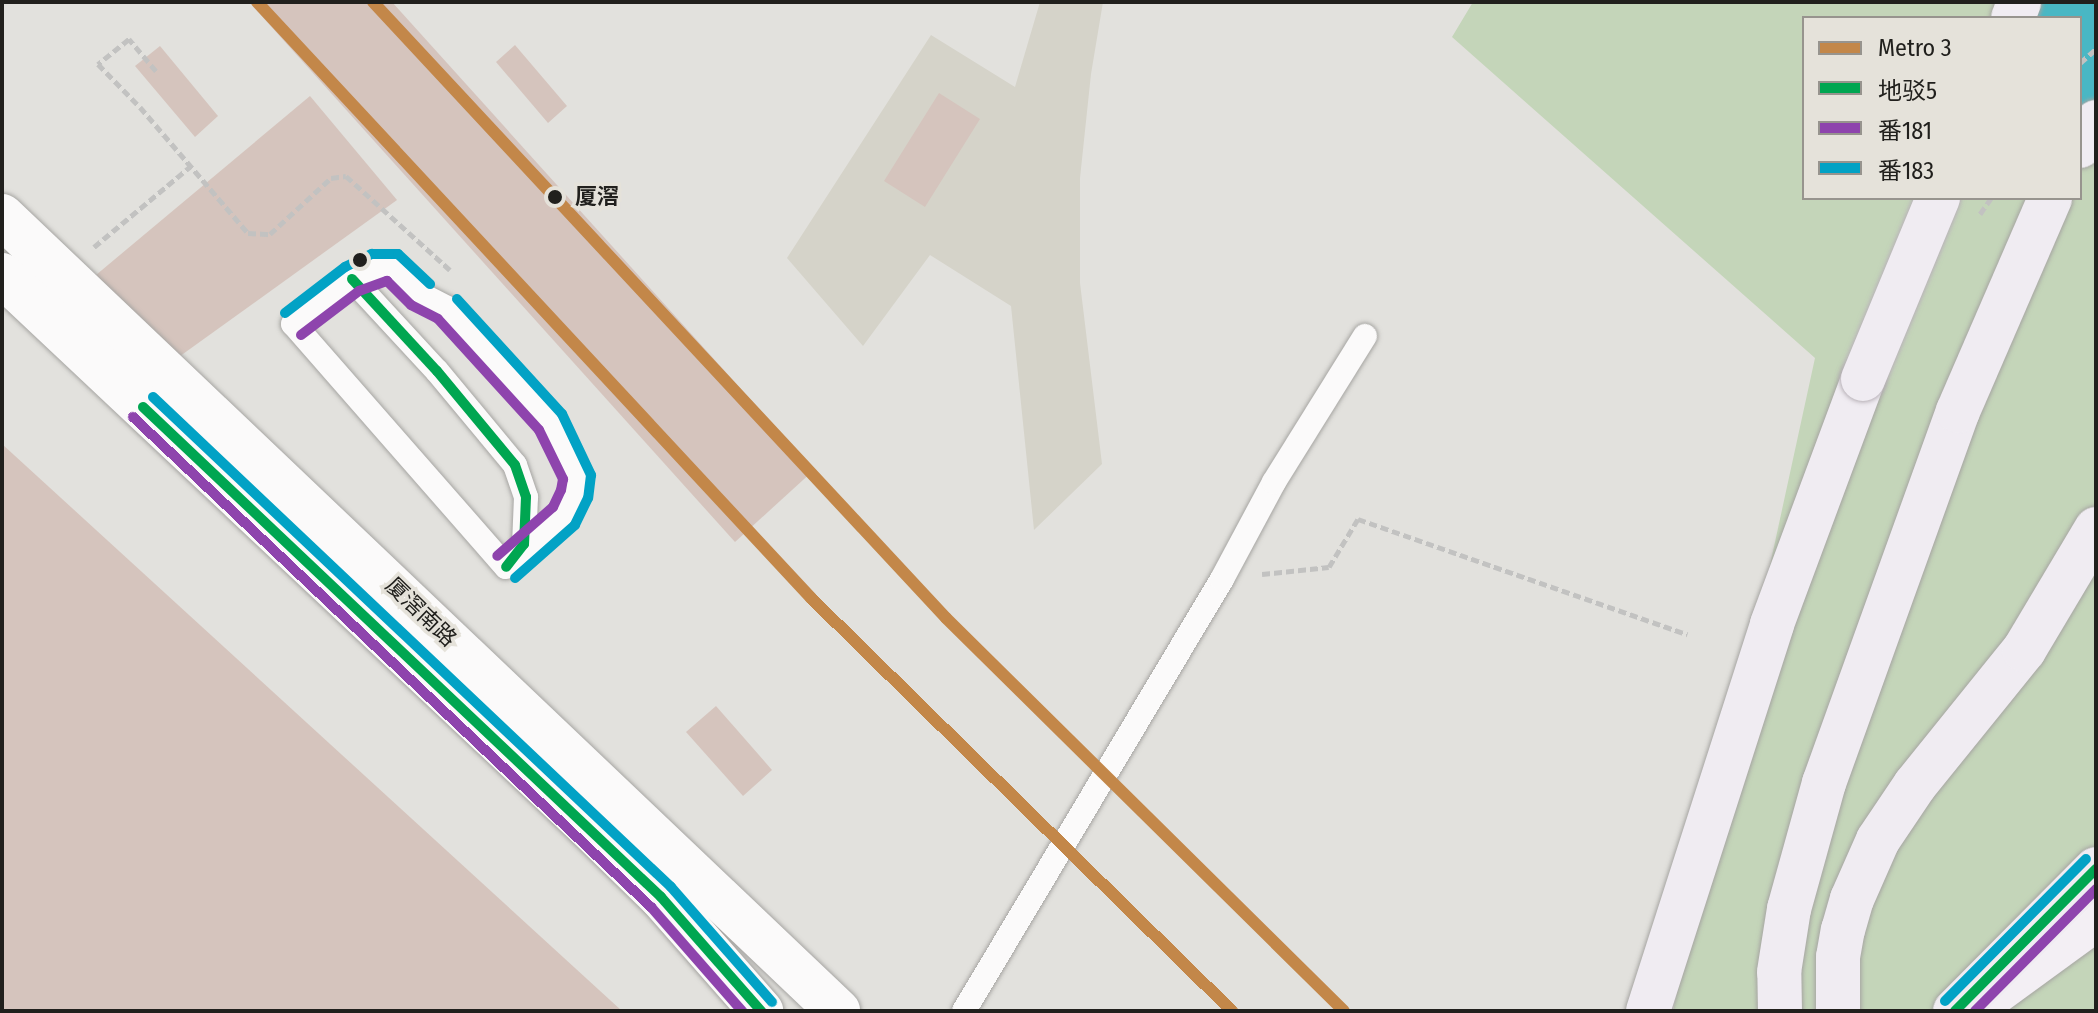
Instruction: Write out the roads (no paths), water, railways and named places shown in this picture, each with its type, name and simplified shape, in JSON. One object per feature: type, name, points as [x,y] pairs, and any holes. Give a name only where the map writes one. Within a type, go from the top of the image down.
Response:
[{"type":"highway","points":[[2082,143],[2096,122]]},
{"type":"highway","points":[[1648,1011],[1772,624],[1863,379],[1937,200]]},
{"type":"highway","points":[[1780,1011],[1783,943],[1808,832],[1958,411],[2044,209]]},
{"type":"highway","points":[[1838,1011],[1838,957],[1843,930],[1865,866],[1897,810],[1998,684],[2047,614],[2096,529]]},
{"type":"highway","points":[[1955,1011],[2096,869]]},
{"type":"main road","points":[[1969,1011],[2096,919]]},
{"type":"street","name":"厦滘南路","points":[[2,216],[838,1011]]},
{"type":"street","name":"厦滘南路","points":[[2,275],[588,826],[661,897],[761,1011]]},
{"type":"lane","points":[[392,267],[420,294],[447,308],[551,422],[577,477],[575,494],[564,516],[506,567],[293,324],[352,279],[374,268],[392,267]]},
{"type":"lane","points":[[352,279],[437,371],[515,465],[526,497],[524,544],[506,567]]},
{"type":"lane","points":[[964,1011],[1222,579],[1274,482],[1365,336]]},
{"type":"water","points":[[2012,2],[2096,2],[2096,133],[2082,111],[2082,16],[2021,16]]},
{"type":"metro line","name":"3","points":[[257,2],[811,598],[1232,1011]]},
{"type":"metro line","name":"3","points":[[373,2],[946,618],[1344,1011]]},
{"type":"place","name":"厦滘","points":[[555,197]]}]
